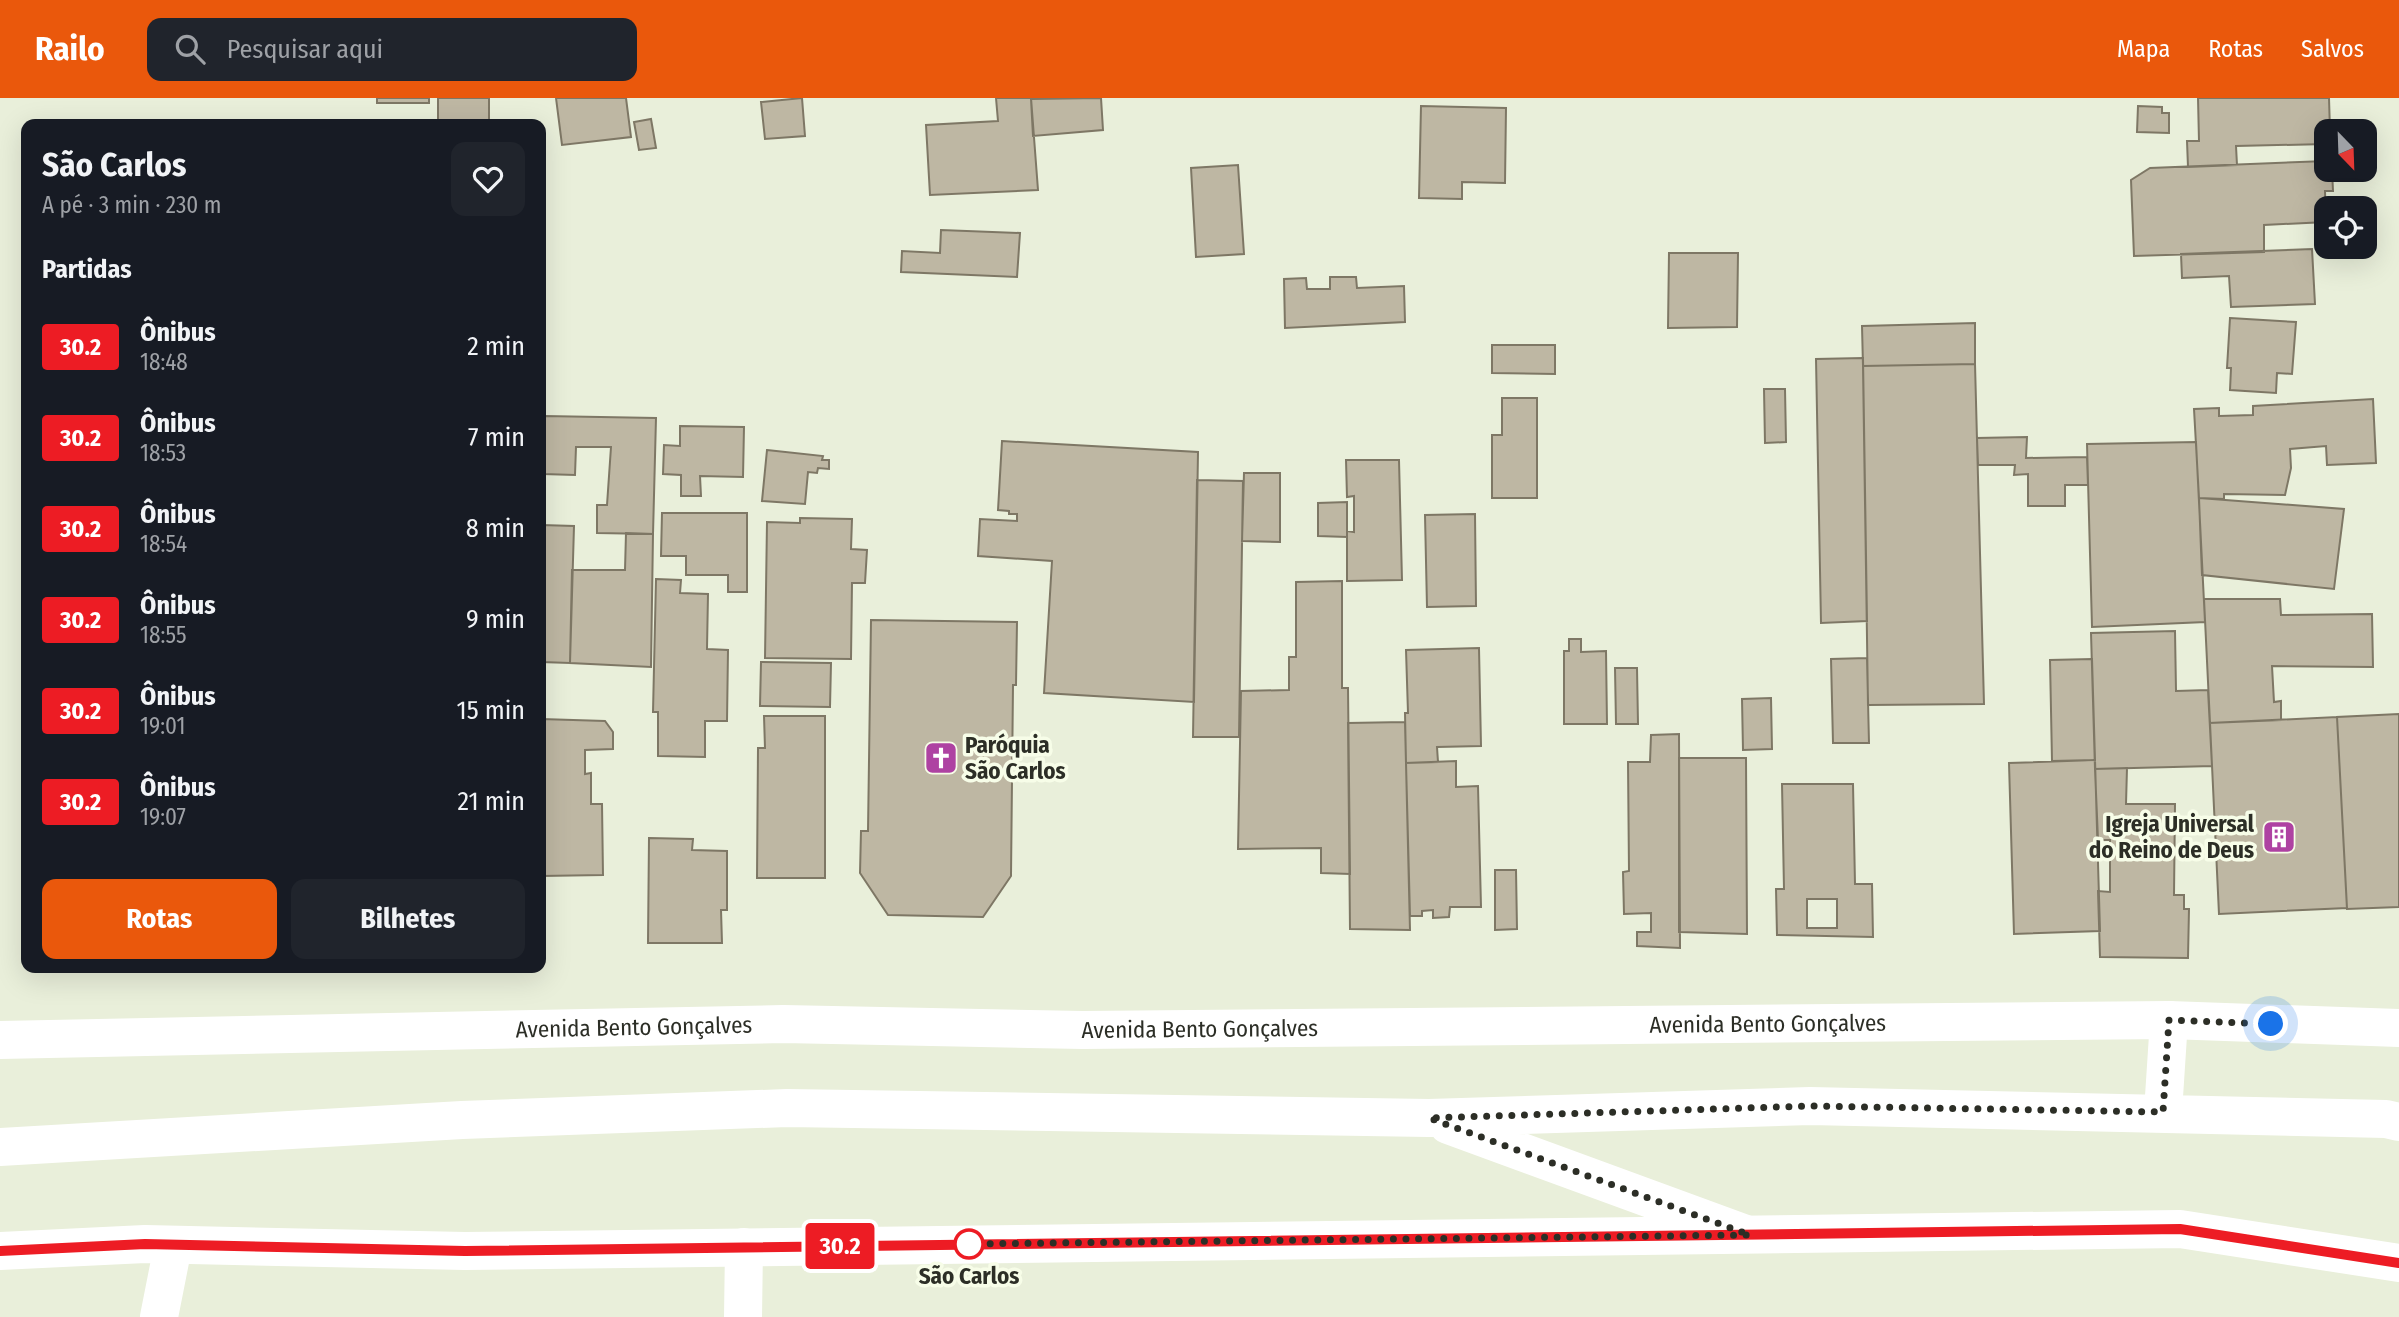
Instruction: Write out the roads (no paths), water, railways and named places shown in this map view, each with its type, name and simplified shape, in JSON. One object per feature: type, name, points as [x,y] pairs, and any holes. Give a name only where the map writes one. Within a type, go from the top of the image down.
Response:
[{"type":"main road","name":"Avenida Bento Gonçalves","points":[[0,1040],[783,1024],[1083,1030],[2169,1020],[2399,1028]]},
{"type":"main road","points":[[2163,1112],[2169,1020]]},
{"type":"main road","points":[[0,1147],[462,1120],[787,1108],[1429,1118],[1810,1106],[2163,1112],[2386,1119],[2399,1122]]},
{"type":"main road","points":[[1429,1118],[1750,1235]]},
{"type":"main road","points":[[0,1251],[145,1244],[465,1251],[2180,1229],[2399,1262]]},
{"type":"main road","points":[[159,1317],[173,1246]]},
{"type":"main road","points":[[743,1317],[744,1247]]},
{"type":"place","name":"Paróquia São Carlos","points":[[941,758]]},
{"type":"place","name":"Igreja Universal do Reino de Deus","points":[[2279,837]]},
{"type":"place","name":"São Carlos","points":[[969,1244]]}]
